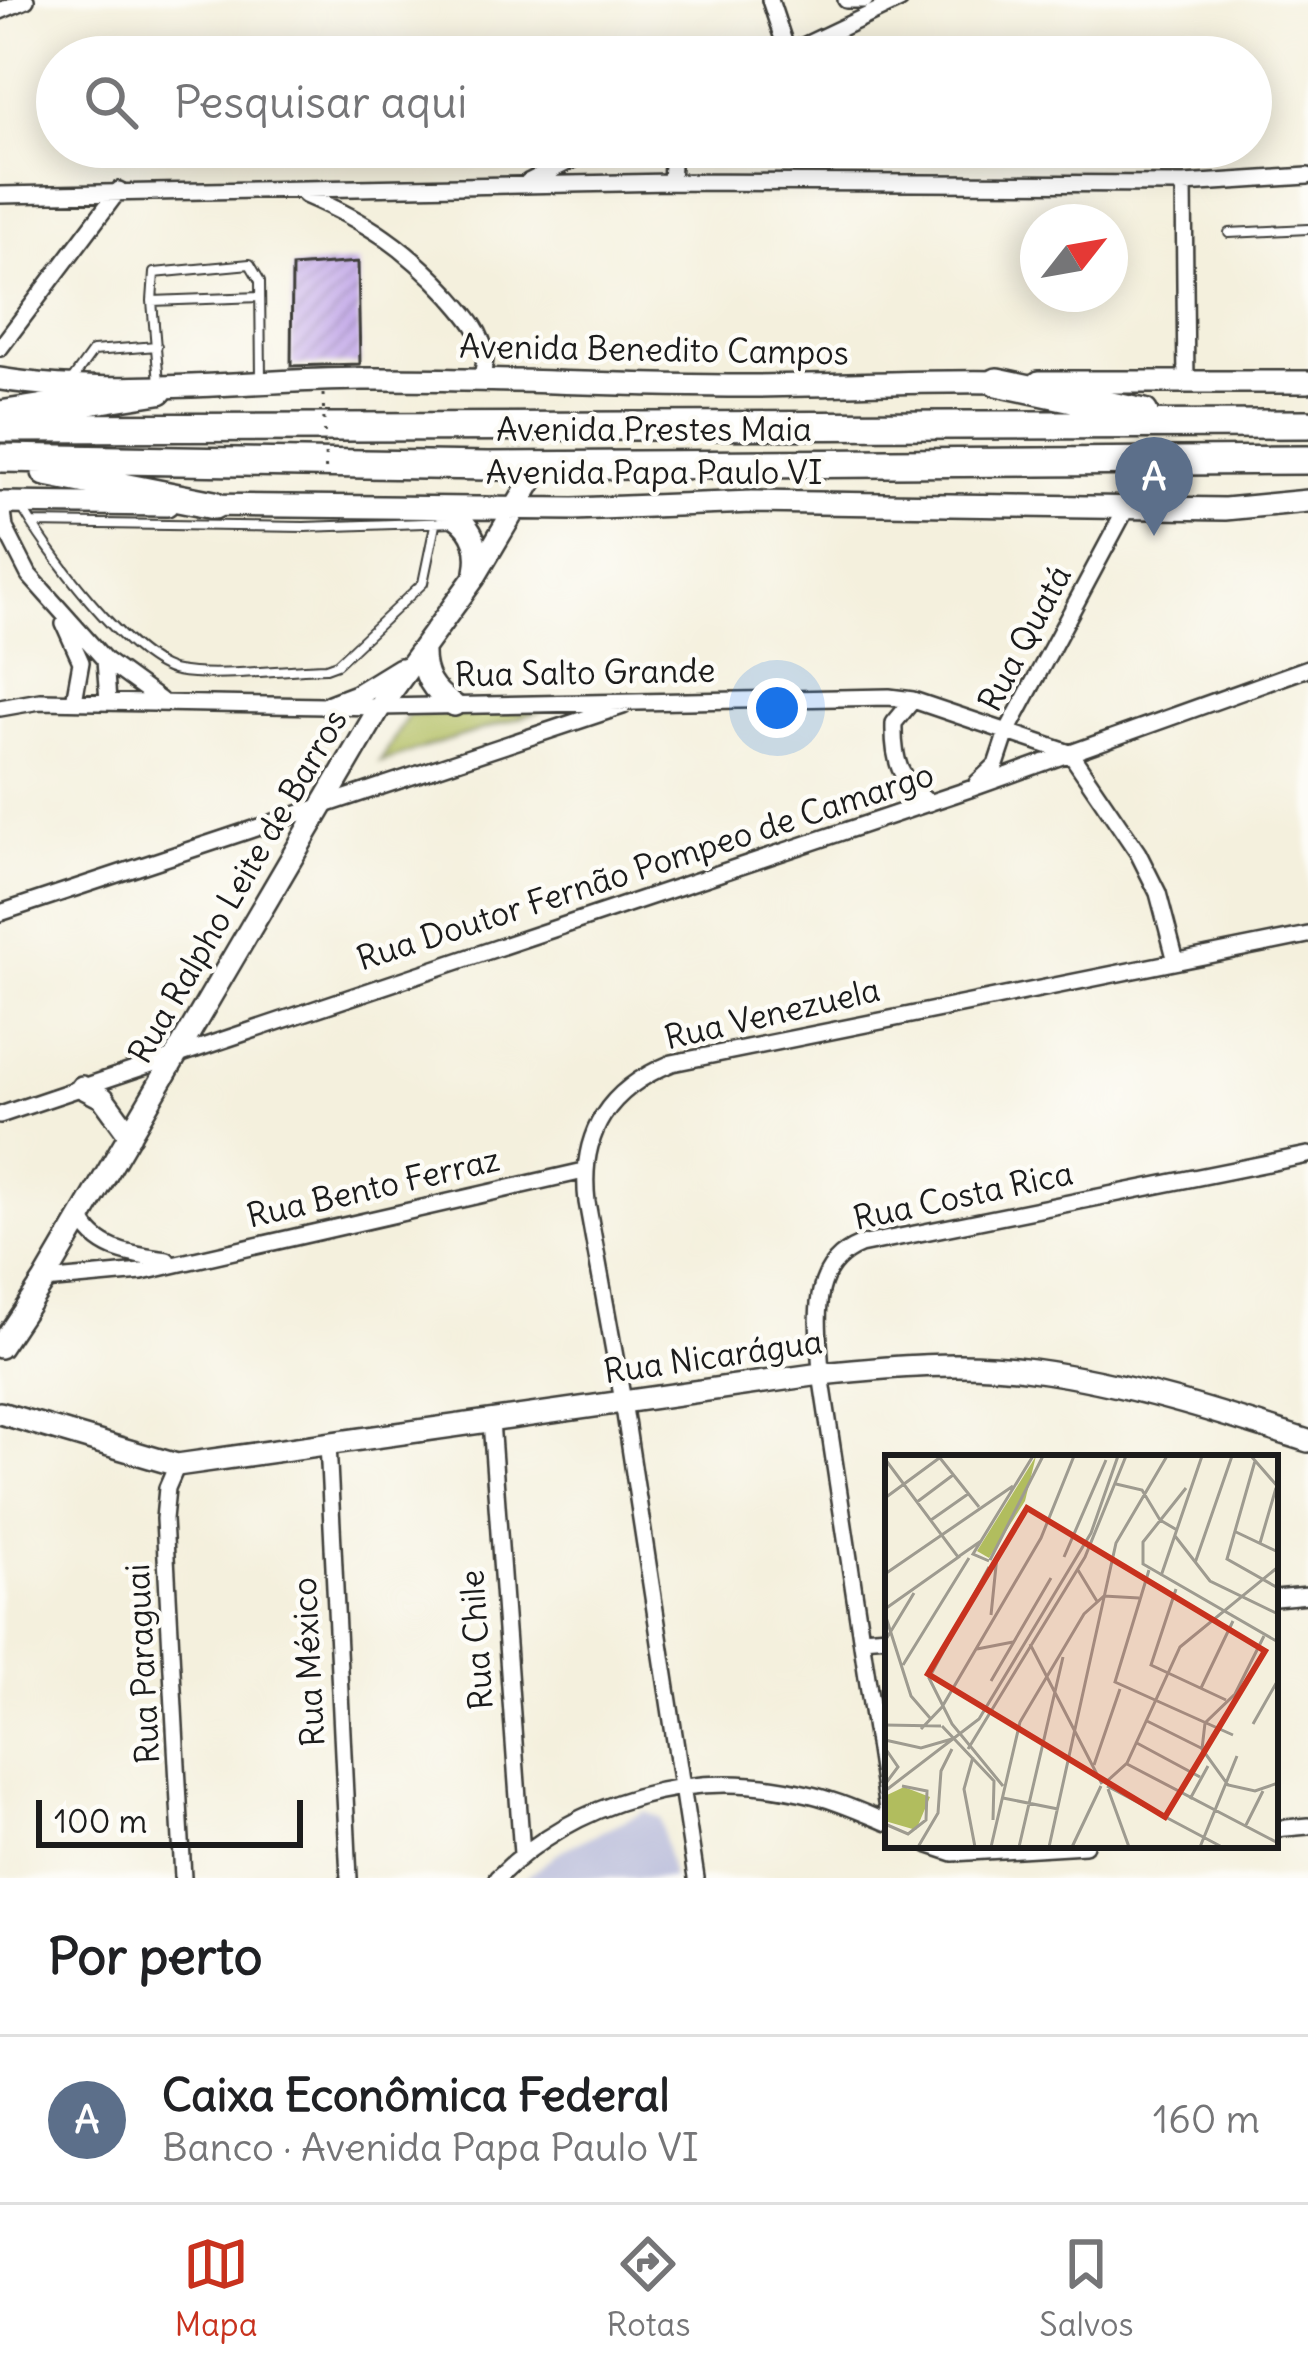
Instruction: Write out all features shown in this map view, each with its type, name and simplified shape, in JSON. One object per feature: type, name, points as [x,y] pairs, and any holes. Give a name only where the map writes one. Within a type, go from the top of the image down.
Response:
[{"type":"highway","points":[[997,382],[1201,425]]},
{"type":"highway","points":[[0,415],[159,390]]},
{"type":"highway","name":"Avenida Prestes Maia","points":[[0,428],[1308,424]]},
{"type":"highway","name":"Avenida Prestes Maia","points":[[0,462],[541,465],[1308,460]]},
{"type":"highway","points":[[0,462],[214,505]]},
{"type":"street","points":[[0,10],[26,0]]},
{"type":"street","points":[[770,0],[782,36]]},
{"type":"street","points":[[846,0],[865,0]]},
{"type":"street","points":[[824,36],[900,0]]},
{"type":"street","points":[[520,186],[556,168]]},
{"type":"street","points":[[671,182],[672,168]]},
{"type":"street","points":[[0,195],[671,182],[1184,184],[1308,176]]},
{"type":"street","points":[[1184,184],[1186,384]]},
{"type":"street","points":[[0,348],[119,190]]},
{"type":"street","points":[[297,191],[355,216],[415,259],[467,315],[480,337],[485,355],[481,382]]},
{"type":"street","name":"Avenida Benedito Campos","points":[[0,379],[159,390],[422,378],[744,386],[1308,382]]},
{"type":"street","name":"Rua Ralpho Leite de Barros","points":[[0,1347],[44,1281],[380,707],[474,578],[541,465]]},
{"type":"street","name":"Avenida Papa Paulo VI","points":[[13,508],[214,505],[434,515],[518,506],[574,509],[752,502],[1226,509],[1308,501]]},
{"type":"street","points":[[13,508],[5,528],[14,551],[58,611],[104,660],[163,701]]},
{"type":"street","name":"Rua Quatá","points":[[970,789],[996,765],[1007,732],[1126,509]]},
{"type":"street","points":[[434,515],[463,521],[478,551],[474,578]]},
{"type":"street","points":[[58,611],[81,662],[74,701]]},
{"type":"street","points":[[423,649],[426,676],[442,698],[454,705]]},
{"type":"street","points":[[330,706],[380,683],[423,649]]},
{"type":"street","points":[[104,660],[108,701]]},
{"type":"street","name":"Rua Doutor Fernão Pompeo de Camargo","points":[[0,1115],[970,789],[1308,668]]},
{"type":"street","name":"Rua Salto Grande","points":[[0,708],[40,701],[380,707],[889,697],[914,700],[1070,753]]},
{"type":"street","points":[[0,914],[641,700]]},
{"type":"street","points":[[914,700],[894,723],[896,763],[902,779],[928,803]]},
{"type":"street","points":[[1070,753],[1138,853],[1158,893],[1176,961]]},
{"type":"street","name":"Rua Venezuela","points":[[584,1171],[593,1135],[620,1091],[673,1063],[1308,935]]},
{"type":"street","points":[[82,1087],[104,1098],[130,1135]]},
{"type":"street","name":"Rua Costa Rica","points":[[885,1799],[821,1374],[820,1287],[828,1268],[843,1252],[860,1245],[1308,1155]]},
{"type":"street","points":[[584,1171],[696,1878]]},
{"type":"street","name":"Rua Bento Ferraz","points":[[44,1281],[115,1276],[584,1171]]},
{"type":"street","name":"Rua Bento Ferraz","points":[[81,1217],[87,1230],[104,1245],[176,1262]]},
{"type":"street","name":"Rua Nicarágua","points":[[177,1465],[882,1368],[1031,1370],[1153,1394],[1308,1442]]},
{"type":"street","points":[[0,1418],[177,1465]]},
{"type":"street","name":"Rua Chile","points":[[491,1421],[521,1854]]},
{"type":"street","name":"Rua México","points":[[328,1443],[349,1878]]},
{"type":"street","name":"Rua Paraguai","points":[[177,1465],[167,1488],[164,1519],[183,1878]]},
{"type":"street","points":[[1278,1598],[1308,1595]]},
{"type":"street","points":[[861,1638],[885,1636]]},
{"type":"street","points":[[497,1878],[521,1854],[610,1806],[681,1785],[765,1786],[885,1818]]},
{"type":"street","points":[[1278,1829],[1308,1826]]},
{"type":"street","points":[[938,1848],[953,1853],[993,1853],[1050,1848]]},
{"type":"lane","points":[[1229,233],[1308,229]]},
{"type":"lane","points":[[159,390],[151,277],[159,271],[250,264],[259,274],[261,383]]},
{"type":"lane","points":[[152,301],[260,297]]},
{"type":"lane","points":[[68,386],[93,350],[157,346]]},
{"type":"lane","points":[[13,508],[434,515],[423,583],[337,664],[182,673],[147,657],[78,587],[13,508]]},
{"type":"path","points":[[323,394],[326,479]]},
{"type":"shaded area","points":[[645,1811],[660,1818],[672,1878],[525,1878],[562,1850]]},
{"type":"green space","points":[[544,710],[380,762],[408,715]]},
{"type":"building","points":[[358,262],[360,364],[291,366],[292,267]]},
{"type":"place","name":"Caixa Econômica Federal","points":[[1154,536]]}]
